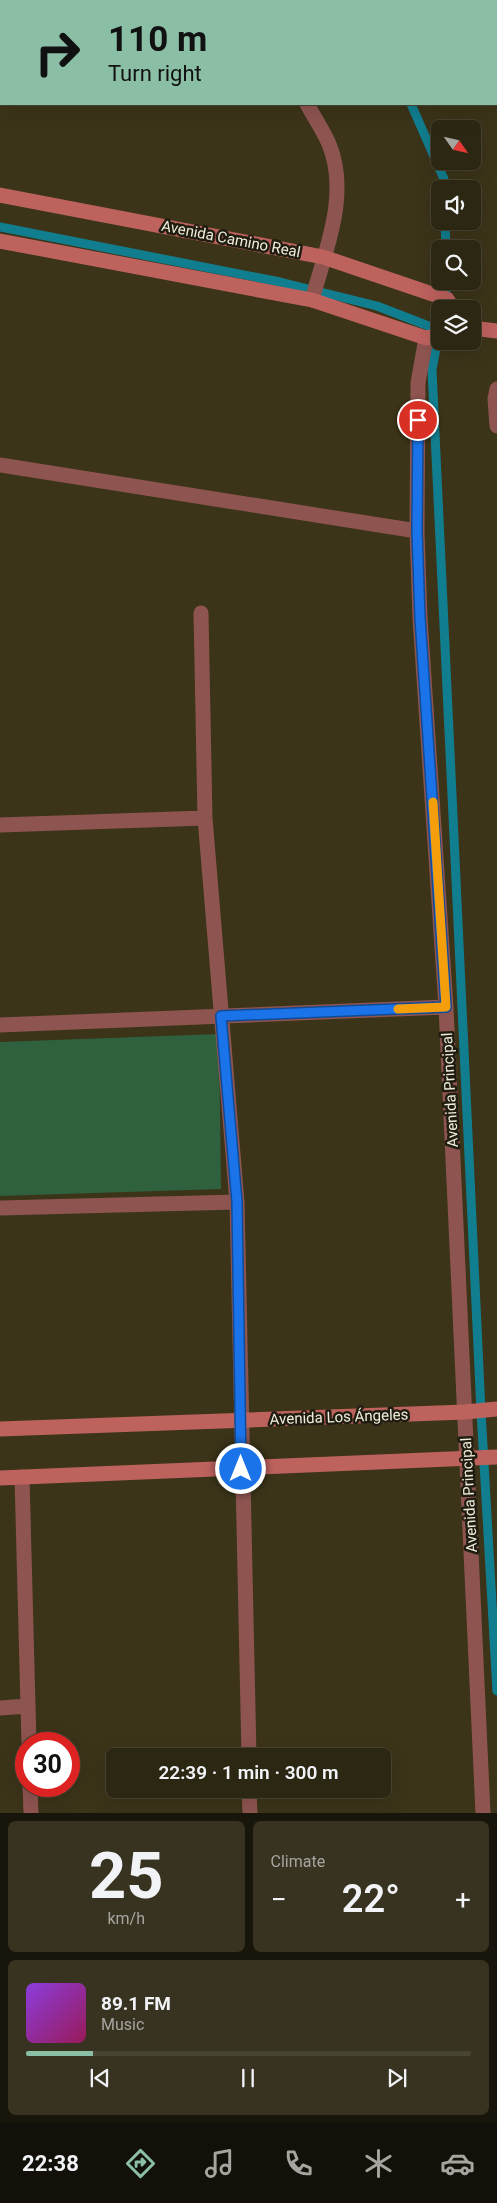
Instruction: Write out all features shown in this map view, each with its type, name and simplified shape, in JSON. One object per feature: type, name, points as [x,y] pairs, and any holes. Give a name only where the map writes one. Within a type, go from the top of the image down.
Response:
[{"type":"street","points":[[309,105],[329,145],[337,176],[337,202],[312,300]]},
{"type":"street","name":"Avenida Camino Real","points":[[0,195],[323,257],[448,300]]},
{"type":"street","points":[[0,241],[312,300],[431,336]]},
{"type":"street","points":[[481,329],[497,331]]},
{"type":"street","name":"Avenida Principal","points":[[431,343],[418,383],[417,531],[420,618],[446,1007],[483,1813]]},
{"type":"street","points":[[497,389],[495,399],[497,426]]},
{"type":"street","points":[[0,465],[417,531]]},
{"type":"street","points":[[201,614],[205,818],[237,1202],[248,1748]]},
{"type":"street","points":[[0,825],[205,818]]},
{"type":"street","points":[[0,1024],[446,1007]]},
{"type":"street","points":[[0,1208],[237,1202]]},
{"type":"street","name":"Avenida Los Ángeles","points":[[0,1429],[465,1412],[497,1409]]},
{"type":"street","points":[[0,1478],[497,1458]]},
{"type":"street","points":[[22,1477],[29,1732]]},
{"type":"street","points":[[0,1708],[28,1706]]},
{"type":"street","points":[[30,1797],[31,1813]]},
{"type":"street","points":[[249,1798],[250,1813]]},
{"type":"green space","points":[[219,1034],[221,1189],[0,1196],[0,1042]]},
{"type":"waterway","points":[[411,105],[444,180]]},
{"type":"waterway","points":[[0,227],[280,282],[377,306],[431,327]]},
{"type":"waterway","points":[[445,230],[446,240]]},
{"type":"waterway","points":[[446,290],[446,300]]},
{"type":"waterway","points":[[436,350],[432,370],[481,1411],[497,1691]]},
{"type":"slow traffic","points":[[398,1009],[446,1007],[440,886],[433,802]]},
{"type":"route","points":[[241,1469],[242,1420],[237,1202],[221,1016],[446,1007],[440,886],[420,618],[417,531],[418,420]]}]
